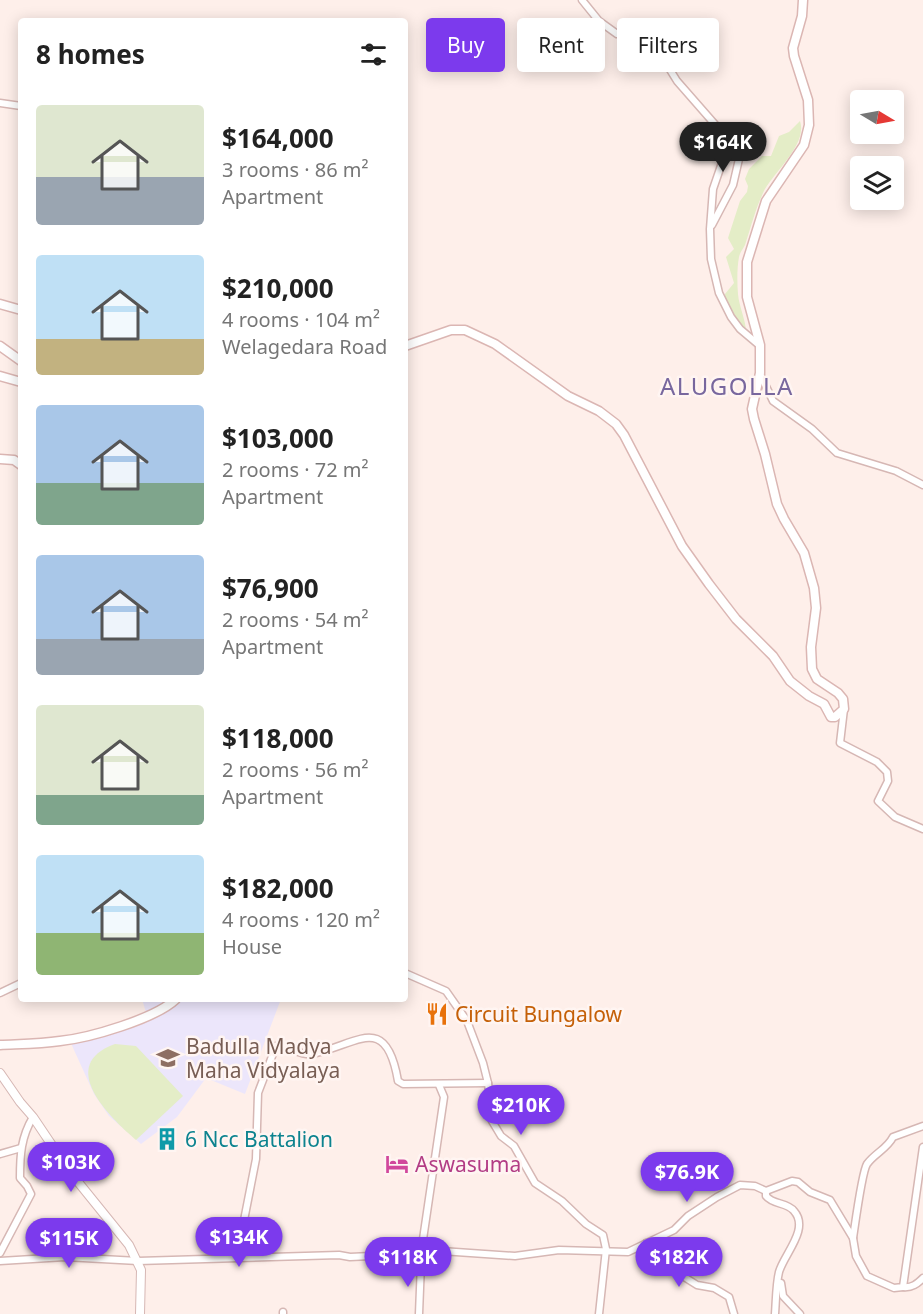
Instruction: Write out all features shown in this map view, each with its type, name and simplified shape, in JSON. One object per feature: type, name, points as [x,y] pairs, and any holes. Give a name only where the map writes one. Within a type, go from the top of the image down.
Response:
[{"type":"main road","points":[[408,345],[451,330],[465,330],[495,344],[568,396],[599,411],[616,424],[624,435],[682,546],[736,618],[773,656],[790,681],[808,696],[824,704],[831,717],[835,717],[844,708],[843,699],[817,679],[812,669],[811,647],[816,609],[814,588],[804,553],[777,504],[754,419],[753,409],[760,373],[760,345],[747,297],[747,262],[766,201],[804,145],[809,125],[808,100],[793,48],[802,16],[802,0]]},
{"type":"main road","points":[[0,304],[18,309]]},
{"type":"main road","points":[[0,346],[18,359]]},
{"type":"main road","points":[[0,376],[18,381]]},
{"type":"main road","points":[[0,459],[15,460],[18,462]]},
{"type":"main road","points":[[0,1045],[62,1041],[120,1027],[163,1010],[172,1002]]},
{"type":"street","points":[[582,0],[599,21],[617,34],[645,28],[658,34],[664,60],[677,81],[719,129],[724,157],[713,189],[710,229],[711,259],[719,293],[731,317],[740,329],[760,345]]},
{"type":"street","points":[[0,103],[18,106]]},
{"type":"street","points":[[710,229],[732,185],[742,146],[755,132]]},
{"type":"street","points":[[760,373],[773,401],[812,429],[837,453],[896,471],[923,485]]},
{"type":"street","points":[[844,708],[840,743],[877,762],[887,772],[888,781],[878,801],[895,817],[923,829]]},
{"type":"street","points":[[408,974],[446,991],[467,1021],[483,1062],[492,1121],[501,1136],[514,1146],[535,1183],[562,1201],[586,1224],[603,1235],[606,1242],[599,1314]]},
{"type":"street","points":[[0,993],[18,984]]},
{"type":"street","points":[[237,1256],[255,1159],[258,1093],[276,1046],[284,1046],[309,1055],[353,1040],[367,1038],[384,1042],[390,1051],[398,1081],[403,1084],[488,1083]]},
{"type":"street","points":[[0,1073],[70,1172],[129,1245],[141,1270],[140,1314]]},
{"type":"street","points":[[419,1314],[421,1263],[428,1257],[423,1228],[444,1097],[440,1085]]},
{"type":"street","points":[[0,1252],[31,1194],[20,1178],[21,1148],[26,1129],[33,1117]]},
{"type":"street","points":[[923,1126],[893,1137],[888,1146],[882,1148],[866,1166],[853,1238],[856,1256],[867,1276],[894,1288],[909,1288],[923,1278]]},
{"type":"street","points":[[903,1287],[923,1147]]},
{"type":"street","points":[[0,1154],[21,1148]]},
{"type":"street","points":[[0,1261],[66,1257],[138,1261],[237,1256],[339,1255],[350,1257],[412,1254],[428,1249],[515,1257],[559,1250],[628,1252],[674,1230],[688,1216],[740,1185],[755,1186],[766,1191],[792,1181],[830,1200],[853,1238]]},
{"type":"street","points":[[766,1191],[766,1197],[769,1200],[794,1210],[799,1218],[799,1229],[779,1272],[775,1314]]},
{"type":"street","points":[[646,1243],[653,1251],[670,1259],[673,1270],[697,1285],[714,1288],[729,1297],[734,1314]]},
{"type":"street","points":[[412,1254],[416,1261],[421,1263]]},
{"type":"street","points":[[779,1272],[783,1296],[800,1314]]},
{"type":"shaded area","name":"Badulla Madya Maha Vidyalaya","points":[[143,1002],[280,1002],[245,1094],[206,1078],[177,1117],[141,1144],[109,1116],[94,1094],[69,1039],[147,1016]]},
{"type":"green space","points":[[800,121],[799,140],[763,193],[739,257],[738,294],[746,334],[725,299],[725,294],[734,283],[726,257],[734,249],[728,238],[740,201],[747,192],[748,186],[745,179],[749,169],[762,156],[771,156],[779,136],[789,132]]},
{"type":"green space","points":[[115,1044],[136,1046],[183,1096],[136,1140],[102,1105],[93,1091],[89,1078],[90,1065],[98,1053]]},
{"type":"place","name":"Circuit Bungalow","points":[[437,1014]]},
{"type":"place","name":"Badulla Madya Maha Vidyalaya","points":[[168,1058]]},
{"type":"place","name":"6 Ncc Battalion","points":[[167,1139]]},
{"type":"place","name":"Aswasuma","points":[[397,1164]]},
{"type":"district","name":"ALUGOLLA","points":[[727,385]]}]
